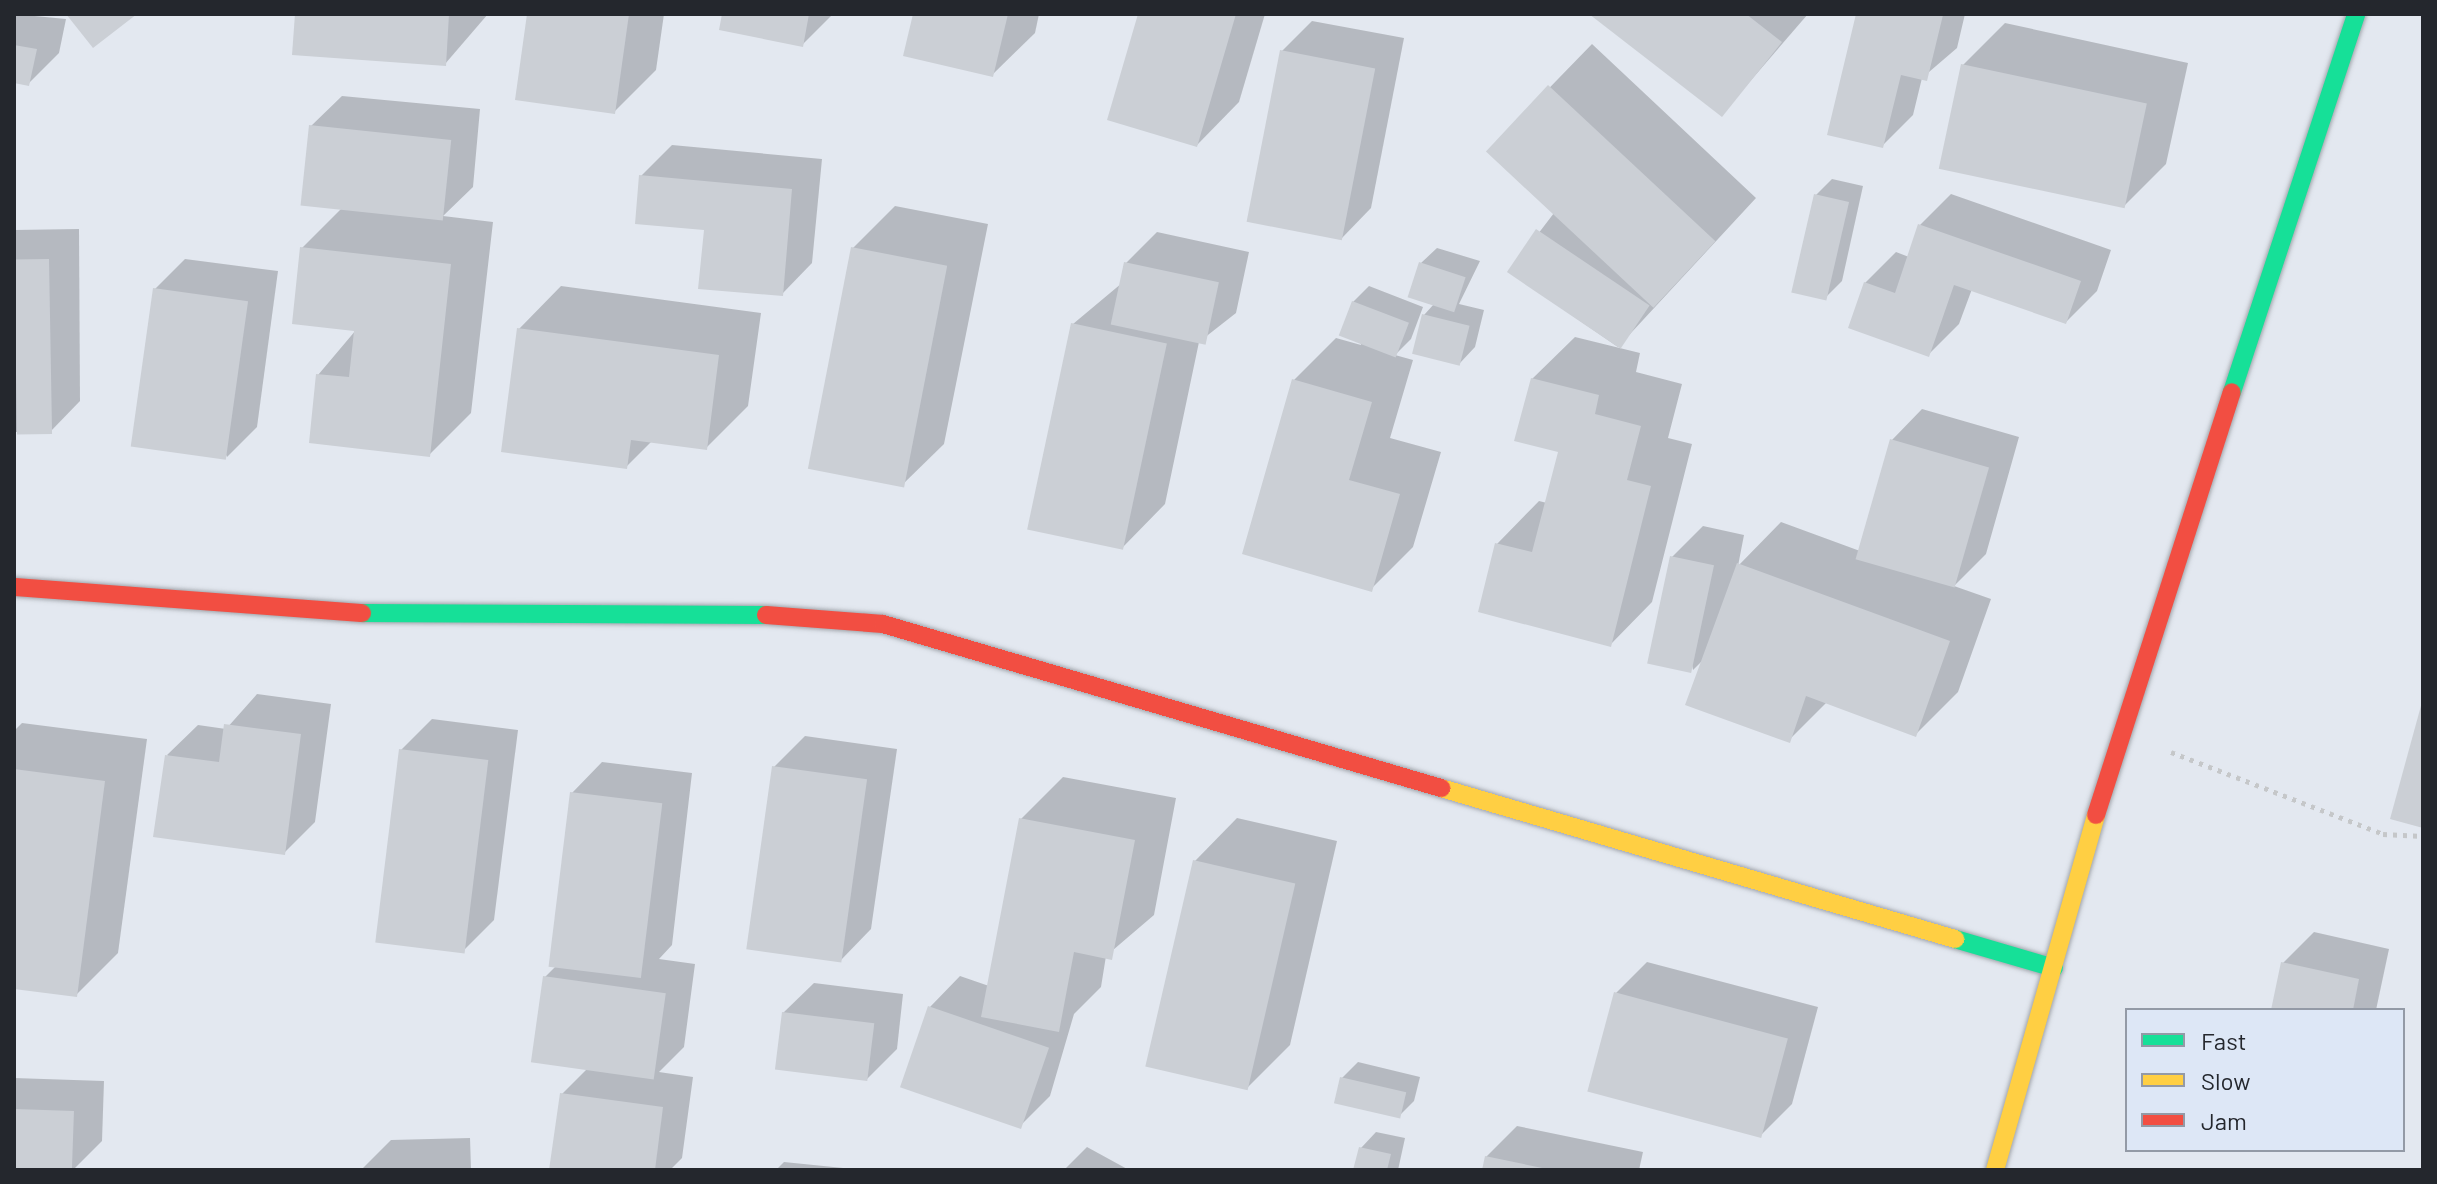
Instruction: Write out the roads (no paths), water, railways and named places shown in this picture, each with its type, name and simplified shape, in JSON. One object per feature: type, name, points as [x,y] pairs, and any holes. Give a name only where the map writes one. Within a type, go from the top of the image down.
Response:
[{"type":"street","points":[[1995,1170],[2120,732],[2356,14]]},
{"type":"street","points":[[14,587],[319,613],[710,610],[883,624],[2054,968]]}]
